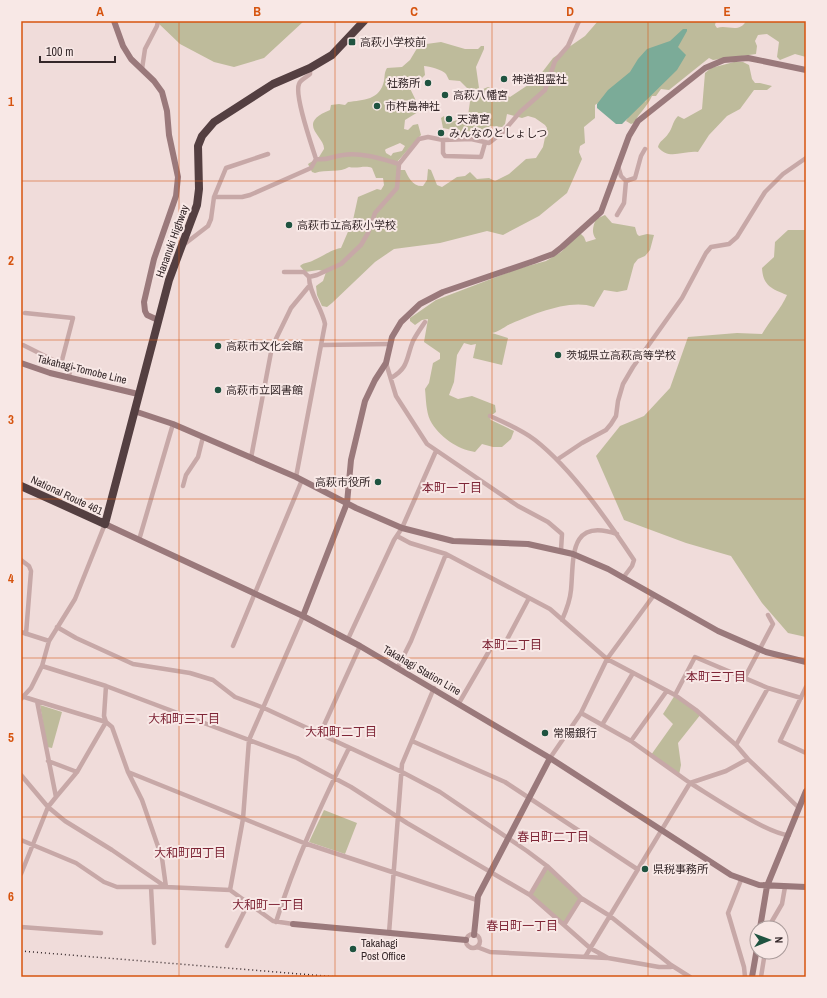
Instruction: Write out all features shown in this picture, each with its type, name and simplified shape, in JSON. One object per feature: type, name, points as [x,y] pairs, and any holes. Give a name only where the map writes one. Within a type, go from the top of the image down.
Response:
[{"type":"highway","name":"Hananuki Highway","points":[[105,524],[169,280],[193,219],[201,189],[198,146],[206,129],[214,122],[274,84],[310,68],[332,55],[364,21]]},
{"type":"highway","name":"National Route 461","points":[[21,486],[105,524]]},
{"type":"street","points":[[114,21],[122,46],[131,59],[162,92],[167,111],[169,135],[178,177],[176,196],[154,259],[144,302],[147,315],[158,320]]},
{"type":"street","points":[[142,69],[145,49],[158,21]]},
{"type":"street","points":[[309,277],[341,264],[361,245],[368,232],[375,213],[397,188],[399,164],[419,139],[428,137],[443,140],[471,139],[489,143],[501,134],[520,112],[545,90],[555,61],[568,46],[579,21]]},
{"type":"street","points":[[230,890],[243,819],[249,740],[303,616],[347,503],[351,460],[362,414],[370,390],[386,363],[395,330],[401,322],[420,304],[432,297],[473,280],[544,257],[562,247],[601,212],[629,136],[638,121],[705,68],[724,60],[748,58],[806,70]]},
{"type":"street","points":[[214,198],[242,197],[250,195],[311,168],[316,159],[300,102],[298,88],[301,82],[310,74],[310,68]]},
{"type":"street","points":[[443,140],[443,153],[445,156],[458,157],[481,156],[485,143]]},
{"type":"street","points":[[626,181],[635,178],[641,156],[645,149]]},
{"type":"street","points":[[182,246],[208,226],[211,219],[214,198],[226,168],[268,154]]},
{"type":"street","points":[[316,159],[333,159],[343,155],[360,155],[399,164]]},
{"type":"street","points":[[558,459],[582,443],[606,430],[611,424],[616,416],[618,401],[623,384],[633,367],[682,298],[706,253],[711,247],[729,244],[737,237],[765,192],[783,174],[806,158]]},
{"type":"street","points":[[618,166],[621,176],[626,181]]},
{"type":"street","points":[[618,215],[624,203],[626,181]]},
{"type":"street","points":[[233,646],[255,594],[299,478],[325,324],[321,308],[310,284],[309,277],[304,272],[284,272]]},
{"type":"street","points":[[251,458],[272,347],[291,308],[310,284]]},
{"type":"street","points":[[25,313],[73,318],[61,364]]},
{"type":"street","points":[[391,378],[400,374],[405,368],[413,340],[425,322]]},
{"type":"street","points":[[322,345],[390,344]]},
{"type":"street","points":[[23,345],[61,364],[70,372],[68,378]]},
{"type":"street","name":"Takahagi-Tomobe Line","points":[[21,363],[68,378],[138,394]]},
{"type":"street","points":[[386,363],[396,396],[422,438],[436,451],[518,506],[553,526],[562,534],[560,550]]},
{"type":"street","points":[[134,410],[173,424],[299,478],[347,503],[402,528],[453,540],[528,544],[573,554],[624,578],[718,631],[760,650],[806,662]]},
{"type":"street","points":[[490,416],[518,428],[558,459],[617,534],[634,560],[624,578]]},
{"type":"street","points":[[139,540],[173,424]]},
{"type":"street","points":[[183,486],[186,475],[198,457],[203,437]]},
{"type":"street","points":[[348,639],[402,528],[436,451]]},
{"type":"street","points":[[105,524],[75,599],[50,641],[42,666],[31,688],[22,697],[106,722],[112,727],[128,772],[142,800],[162,858],[166,887]]},
{"type":"street","name":"Takahagi Station Line","points":[[105,524],[303,616],[348,639],[434,688],[550,758],[722,870],[741,880],[767,886],[806,887]]},
{"type":"street","points":[[562,620],[571,591],[573,554],[576,544],[583,536],[593,530],[605,530],[617,534]]},
{"type":"street","points":[[397,536],[410,543],[446,554],[550,609],[607,659],[666,692],[675,695],[696,710],[736,745],[748,760],[799,808]]},
{"type":"street","points":[[398,667],[411,641],[446,554]]},
{"type":"street","points":[[21,560],[29,566],[31,571],[23,633],[50,641]]},
{"type":"street","points":[[474,935],[477,900],[529,797],[550,758],[581,713],[607,659],[654,595]]},
{"type":"street","points":[[459,703],[492,646],[503,647],[529,598]]},
{"type":"street","points":[[744,679],[773,624],[768,615]]},
{"type":"street","points":[[57,627],[76,638],[133,664],[190,673],[213,680],[235,697],[264,708],[402,772],[456,802],[508,838],[547,866],[581,898],[610,916],[671,965],[690,977]]},
{"type":"street","points":[[320,734],[360,646]]},
{"type":"street","points":[[675,695],[695,657],[744,679],[801,698]]},
{"type":"street","points":[[42,666],[106,686],[297,758],[334,778],[530,895],[590,948],[608,958]]},
{"type":"street","points":[[602,725],[632,673]]},
{"type":"street","points":[[21,874],[48,807],[77,772],[106,722],[104,716],[106,686]]},
{"type":"street","points":[[806,687],[780,741],[806,753]]},
{"type":"street","points":[[388,933],[402,764],[434,688]]},
{"type":"street","points":[[736,745],[768,688]]},
{"type":"street","points":[[630,741],[666,692]]},
{"type":"street","points":[[37,702],[56,797]]},
{"type":"street","points":[[581,713],[630,741],[690,783],[764,827],[782,835],[789,835]]},
{"type":"street","points":[[412,741],[497,778],[529,797],[637,869]]},
{"type":"street","points":[[276,922],[289,880],[304,843],[349,748]]},
{"type":"street","points":[[585,957],[690,783],[726,771],[748,760]]},
{"type":"street","points":[[48,762],[77,772]]},
{"type":"street","points":[[128,772],[304,843],[477,900]]},
{"type":"street","points":[[21,775],[48,807],[65,821],[112,850],[166,887]]},
{"type":"street","points":[[761,920],[767,886],[806,791]]},
{"type":"street","points":[[21,840],[34,844],[76,863],[110,885],[117,887],[166,887],[230,890],[248,904],[276,922],[466,940]]},
{"type":"street","points":[[530,895],[547,866]]},
{"type":"street","points":[[741,880],[728,913],[744,967],[745,977]]},
{"type":"street","points":[[151,887],[154,943]]},
{"type":"street","points":[[773,920],[782,904],[785,887]]},
{"type":"street","points":[[564,925],[581,898]]},
{"type":"street","points":[[227,946],[248,904]]},
{"type":"street","points":[[21,926],[101,933]]},
{"type":"street","points":[[466,940],[469,936],[474,935],[479,938],[480,943],[477,947]]},
{"type":"street","points":[[466,940],[469,947],[477,947],[490,952],[608,958],[659,967],[671,965]]},
{"type":"street","points":[[753,976],[755,960]]},
{"type":"street","points":[[761,977],[764,960]]},
{"type":"shaded area","points":[[156,21],[304,21],[264,58],[234,67],[214,62],[180,44]]},
{"type":"shaded area","points":[[598,21],[716,21],[715,25],[717,28],[736,28],[743,25],[746,21],[806,21],[806,57],[795,54],[780,60],[777,57],[779,42],[767,34],[758,35],[755,41],[757,46],[756,54],[713,60],[709,58],[669,90],[661,89],[656,96],[652,96],[634,123],[631,124],[626,121],[633,108],[646,101],[647,97],[598,103],[595,105],[595,118],[584,127],[585,143],[580,146],[579,152],[582,159],[567,193],[539,216],[503,235],[487,231],[440,243],[394,249],[375,262],[327,307],[322,306],[317,295],[316,286],[323,281],[326,272],[319,270],[305,272],[300,266],[341,248],[353,220],[358,197],[377,189],[381,190],[384,185],[383,178],[376,178],[372,168],[369,167],[349,167],[341,170],[315,173],[312,172],[308,164],[319,157],[324,149],[323,144],[314,130],[314,120],[330,110],[331,105],[345,105],[348,102],[370,98],[375,95],[382,87],[387,68],[402,67],[410,60],[419,45],[441,42],[465,49],[478,49],[481,46],[484,46],[476,67],[479,88],[476,90],[468,89],[460,81],[449,80],[446,74],[442,71],[426,66],[424,66],[425,75],[421,79],[415,79],[412,76],[406,80],[419,107],[418,112],[405,120],[404,129],[408,130],[413,125],[418,124],[421,135],[397,162],[397,170],[405,170],[411,181],[419,186],[423,186],[427,180],[428,169],[431,170],[437,185],[442,187],[457,177],[465,176],[470,172],[477,179],[489,178],[495,181],[509,174],[526,159],[536,158],[543,147],[547,128],[545,125],[535,118],[528,116],[522,118],[507,114],[505,124],[502,127],[490,126],[485,130],[482,137],[477,137],[477,134],[465,130],[463,131],[465,135],[460,136],[457,131],[443,128],[441,118],[444,116],[446,124],[468,116],[471,94],[488,87],[510,97],[537,79],[553,58],[585,36]],"holes":[[[400,143],[405,146],[402,151],[393,153],[391,156],[386,153],[385,150]]]},
{"type":"shaded area","points":[[683,29],[687,29],[687,31],[678,47],[686,55],[677,70],[622,124],[616,124],[597,108],[597,104],[608,90],[630,72],[638,59],[647,49],[670,41]]},
{"type":"shaded area","points":[[734,62],[743,62],[749,65],[752,79],[755,83],[772,86],[767,90],[754,90],[740,109],[727,116],[709,135],[698,152],[672,154],[662,151],[658,147],[670,132],[678,116],[684,119],[702,109],[705,73],[711,68]]},
{"type":"shaded area","points":[[605,215],[612,223],[635,227],[639,236],[647,234],[654,235],[650,250],[645,256],[638,259],[634,264],[627,290],[617,292],[604,290],[594,307],[584,305],[562,306],[517,321],[492,333],[508,338],[502,365],[473,358],[476,344],[471,345],[464,343],[457,355],[454,382],[449,395],[458,399],[472,396],[495,405],[496,412],[489,417],[491,420],[514,431],[511,439],[502,447],[493,447],[482,444],[475,452],[455,445],[443,437],[430,420],[426,405],[425,389],[429,383],[433,363],[440,359],[440,353],[424,342],[428,319],[422,320],[415,325],[410,321],[410,318],[436,300],[517,269],[546,261],[561,252],[580,233],[586,242],[596,239],[594,237],[593,227],[596,219]]},
{"type":"shaded area","points":[[788,230],[806,230],[806,637],[788,633],[762,603],[731,556],[686,543],[624,520],[596,456],[620,426],[644,416],[670,388],[688,337],[737,333],[762,334],[787,295],[773,289],[766,283],[762,268],[774,257],[775,242]]},
{"type":"shaded area","points":[[675,695],[701,714],[678,743],[681,765],[679,775],[651,755],[673,724],[663,714]]},
{"type":"shaded area","points":[[40,705],[62,712],[52,748],[47,747]]},
{"type":"shaded area","points":[[324,810],[357,823],[345,854],[309,842]]},
{"type":"shaded area","points":[[547,866],[581,898],[564,925],[530,895]]},
{"type":"railway","points":[[21,951],[337,977]]},
{"type":"place","name":"高萩小学校前","points":[[352,42]]},
{"type":"place","name":"神道祖霊社","points":[[504,79]]},
{"type":"place","name":"社務所","points":[[428,83]]},
{"type":"place","name":"高萩八幡宮","points":[[445,95]]},
{"type":"place","name":"市杵島神社","points":[[377,106]]},
{"type":"place","name":"天満宮","points":[[449,119]]},
{"type":"place","name":"みんなのとしょしつ","points":[[441,133]]},
{"type":"place","name":"高萩市立高萩小学校","points":[[289,225]]},
{"type":"place","name":"高萩市文化会館","points":[[218,346]]},
{"type":"place","name":"茨城県立高萩高等学校","points":[[558,355]]},
{"type":"place","name":"高萩市立図書館","points":[[218,390]]},
{"type":"place","name":"高萩市役所","points":[[378,482]]},
{"type":"place","name":"常陽銀行","points":[[545,733]]},
{"type":"place","name":"県税事務所","points":[[645,869]]},
{"type":"place","name":"Takahagi Post Office","points":[[353,949]]},
{"type":"district","name":"本町一丁目","points":[[452,488]]},
{"type":"district","name":"本町二丁目","points":[[512,645]]},
{"type":"district","name":"本町三丁目","points":[[716,677]]},
{"type":"district","name":"大和町三丁目","points":[[184,719]]},
{"type":"district","name":"大和町二丁目","points":[[341,732]]},
{"type":"district","name":"春日町二丁目","points":[[553,837]]},
{"type":"district","name":"大和町四丁目","points":[[190,853]]},
{"type":"district","name":"大和町一丁目","points":[[268,905]]},
{"type":"district","name":"春日町一丁目","points":[[522,926]]}]
